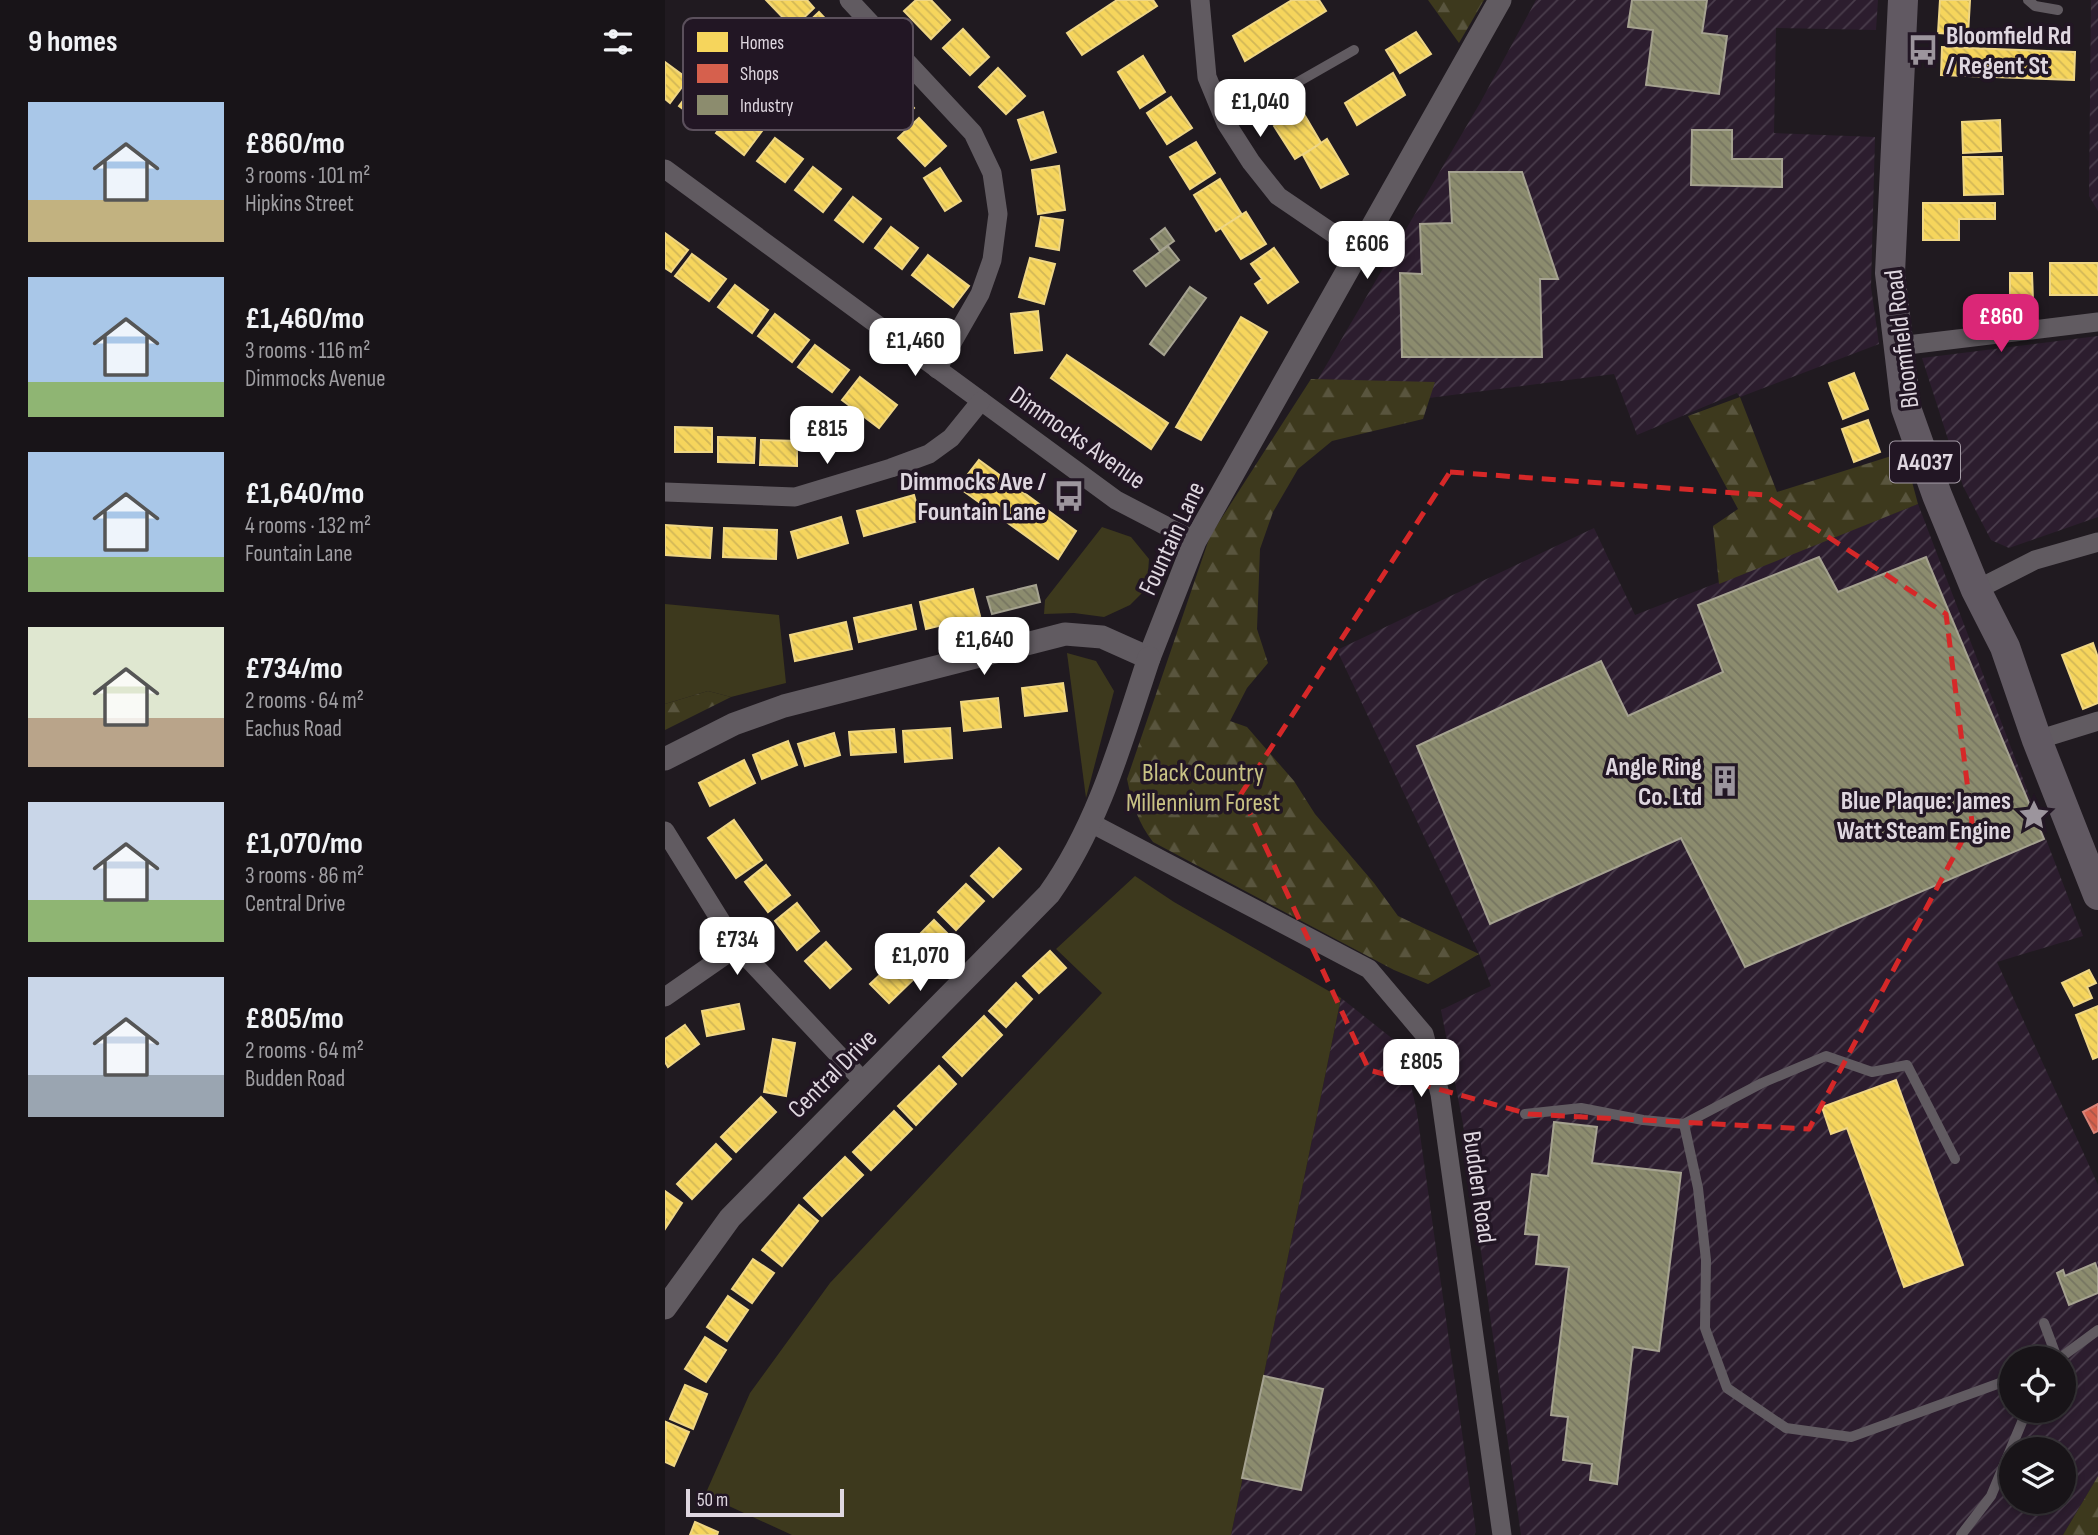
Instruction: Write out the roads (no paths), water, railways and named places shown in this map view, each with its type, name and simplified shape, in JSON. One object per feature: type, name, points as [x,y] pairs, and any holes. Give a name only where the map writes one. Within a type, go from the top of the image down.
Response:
[{"type":"main road","name":"Bloomfield Road","points":[[1903,0],[1890,272],[1906,408],[1937,495],[1976,590],[2005,647],[2037,740],[2098,895]]},
{"type":"street","points":[[849,0],[866,18]]},
{"type":"street","points":[[1200,0],[1207,77],[1227,124],[1251,162],[1278,196],[1359,251]]},
{"type":"street","name":"Fountain Lane","points":[[1149,658],[1195,541],[1500,0]]},
{"type":"street","points":[[913,69],[972,133],[992,173],[998,214],[992,260],[980,294],[937,369]]},
{"type":"street","name":"Dimmocks Avenue","points":[[665,169],[1116,500],[1195,541]]},
{"type":"street","points":[[1899,346],[2098,322]]},
{"type":"street","points":[[665,492],[795,497],[929,454],[951,438],[981,401]]},
{"type":"street","points":[[1976,590],[2035,560],[2098,542]]},
{"type":"street","points":[[665,759],[734,724],[784,706],[1065,634],[1102,637],[1149,658]]},
{"type":"street","name":"Central Drive","points":[[665,1308],[730,1217],[1049,894],[1091,823],[1149,658]]},
{"type":"street","points":[[2037,740],[2098,720]]},
{"type":"street","name":"Budden Road","points":[[1091,823],[1369,969],[1424,1034],[1440,1094],[1502,1535]]},
{"type":"street","points":[[665,831],[737,947],[863,1081]]},
{"type":"street","points":[[665,997],[737,947]]},
{"type":"lane","points":[[2028,0],[2035,6],[2058,10]]},
{"type":"lane","points":[[1227,124],[1353,50]]},
{"type":"lane","points":[[1525,1114],[1581,1108],[1643,1120],[1684,1124],[1762,1083],[1826,1056],[1872,1072],[1907,1065],[1955,1159]]},
{"type":"lane","points":[[1684,1124],[1698,1188],[1706,1260],[1705,1328],[1727,1388],[1786,1428],[1851,1437],[1999,1383]]},
{"type":"lane","points":[[2044,1323],[2053,1346]]},
{"type":"lane","points":[[2075,1346],[2098,1330]]},
{"type":"lane","points":[[1961,1535],[1991,1496],[2022,1423]]},
{"type":"place","name":"Bloomfield Rd / Regent St","points":[[1923,50]]},
{"type":"place","name":"Dimmocks Ave / Fountain Lane","points":[[1069,496]]},
{"type":"place","name":"Angle Ring Co. Ltd","points":[[1725,781]]},
{"type":"place","name":"Blue Plaque: James Watt Steam Engine","points":[[2034,815]]},
{"type":"park label","name":"Black Country Millennium Forest","points":[[1203,787]]}]
